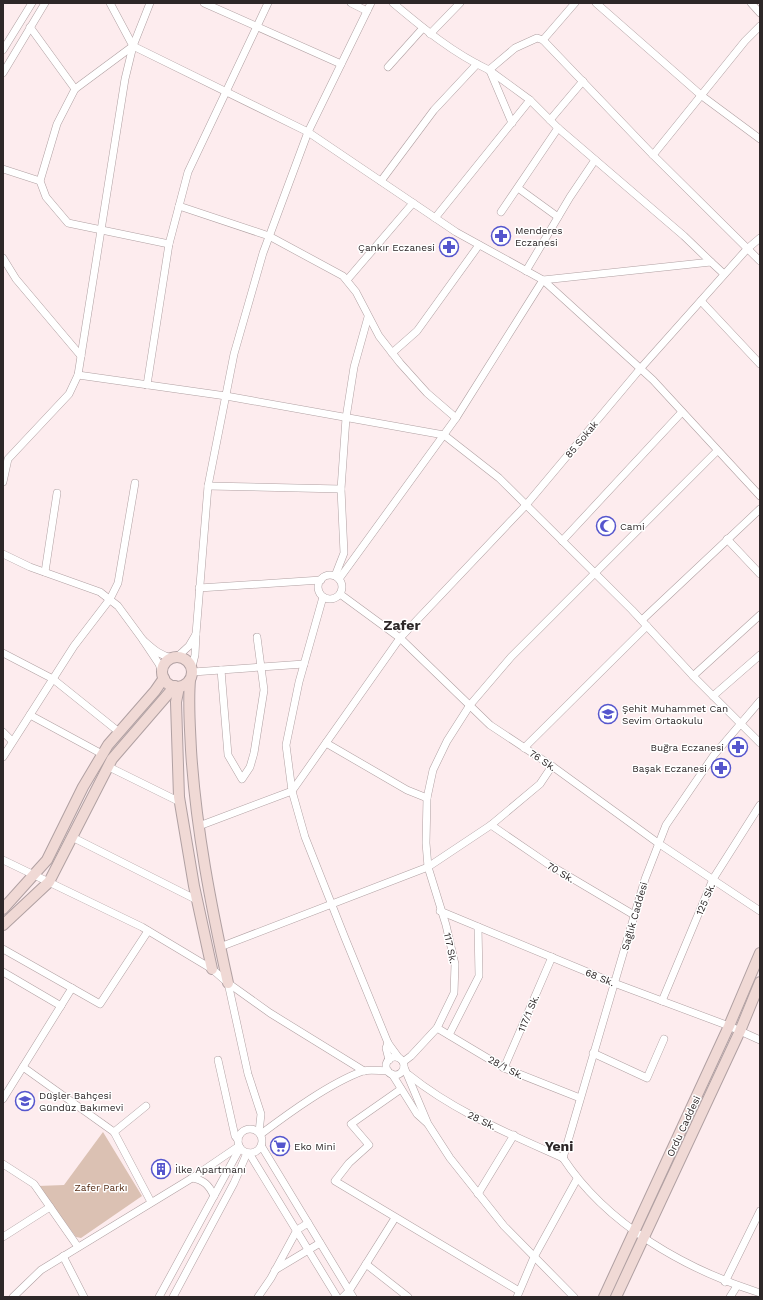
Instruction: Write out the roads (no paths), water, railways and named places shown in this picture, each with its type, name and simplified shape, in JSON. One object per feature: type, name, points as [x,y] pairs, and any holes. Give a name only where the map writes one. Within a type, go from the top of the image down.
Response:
[{"type":"street","points":[[3,50],[32,3]]},
{"type":"street","points":[[3,73],[45,3]]},
{"type":"street","points":[[110,3],[133,46],[308,132],[435,218],[479,245],[543,280],[640,369],[760,496]]},
{"type":"street","points":[[3,482],[6,457],[69,394],[78,375],[117,122],[133,46],[150,3]]},
{"type":"street","points":[[204,3],[341,64]]},
{"type":"street","points":[[147,385],[170,244],[188,172],[268,3]]},
{"type":"street","points":[[351,3],[367,12]]},
{"type":"street","points":[[351,1294],[262,1147],[263,1140],[260,1133],[261,1114],[248,1074],[207,886],[193,777],[188,696],[195,654],[208,486],[234,354],[263,253],[308,132],[371,3]]},
{"type":"street","points":[[430,34],[460,3]]},
{"type":"street","points":[[543,40],[575,3]]},
{"type":"street","points":[[596,3],[702,96],[760,139]]},
{"type":"street","points":[[751,3],[760,13]]},
{"type":"street","points":[[395,4],[430,34],[466,58],[489,70],[530,100],[558,128],[684,236],[724,274]]},
{"type":"street","points":[[653,155],[702,96],[745,40],[760,26]]},
{"type":"street","points":[[30,27],[75,89]]},
{"type":"street","points":[[388,67],[423,28]]},
{"type":"street","points":[[489,70],[515,48],[537,38],[543,40],[653,155],[760,261]]},
{"type":"street","points":[[133,46],[75,89],[57,124],[40,180],[46,197],[68,222],[170,244]]},
{"type":"street","points":[[381,182],[434,110],[477,64]]},
{"type":"street","points":[[489,70],[512,123]]},
{"type":"street","points":[[550,120],[583,81]]},
{"type":"street","points":[[435,218],[530,100]]},
{"type":"street","points":[[501,212],[558,128]]},
{"type":"street","points":[[526,271],[558,217],[595,160]]},
{"type":"street","points":[[3,169],[40,180]]},
{"type":"street","points":[[518,188],[558,217]]},
{"type":"street","points":[[347,280],[413,203]]},
{"type":"street","points":[[179,206],[269,236],[337,271],[347,280],[356,292],[368,317],[392,353],[422,388],[456,418]]},
{"type":"street","name":"85 Sokak","points":[[292,791],[400,638],[526,505],[640,369],[724,274],[747,249],[760,238]]},
{"type":"street","points":[[392,353],[417,331],[479,245]]},
{"type":"street","points":[[3,258],[16,279],[81,356]]},
{"type":"street","points":[[543,280],[711,262]]},
{"type":"street","points":[[337,578],[456,418],[543,280]]},
{"type":"street","points":[[701,301],[760,364]]},
{"type":"street","points":[[337,578],[344,553],[341,489],[346,418],[354,367],[368,317]]},
{"type":"street","points":[[78,375],[226,396],[444,434],[499,478],[645,623],[693,676],[760,743]]},
{"type":"street","points":[[562,541],[682,412]]},
{"type":"street","name":"117 Sk.","points":[[390,1073],[400,1074],[403,1065],[437,1028],[454,993],[455,964],[446,925],[440,911],[428,867],[426,843],[427,798],[433,770],[447,741],[470,705],[511,657],[717,450]]},
{"type":"street","points":[[3,757],[74,646],[110,599],[118,583],[135,483]]},
{"type":"street","points":[[208,486],[341,489]]},
{"type":"street","points":[[45,572],[57,493]]},
{"type":"street","points":[[524,748],[645,623],[728,539],[760,509]]},
{"type":"street","points":[[728,539],[760,574]]},
{"type":"street","points":[[4,556],[100,592],[110,599],[118,606],[156,658],[167,682],[177,686],[186,684],[191,673],[186,660],[175,657],[166,657],[157,652],[143,640]]},
{"type":"street","points":[[199,588],[321,580],[327,576],[337,578],[342,586],[340,594],[334,599],[323,597]]},
{"type":"street","points":[[321,580],[318,587],[323,597],[304,664],[286,745],[292,791],[305,837],[388,1043],[403,1065],[428,1124],[450,1158],[504,1226],[574,1297]]},
{"type":"street","name":"76 Sk.","points":[[340,594],[400,638],[490,724],[552,766],[658,843],[760,910]]},
{"type":"street","points":[[693,676],[760,615]]},
{"type":"street","points":[[3,909],[47,860],[102,754],[155,691],[163,675],[165,663],[189,646],[196,634]]},
{"type":"street","points":[[221,670],[228,755],[242,779],[250,767],[254,753],[264,690],[257,637]]},
{"type":"street","points":[[3,653],[53,679],[119,732]]},
{"type":"street","points":[[713,696],[760,655]]},
{"type":"street","points":[[191,673],[304,664]]},
{"type":"street","points":[[3,925],[49,882],[109,767],[126,741],[177,686]]},
{"type":"street","points":[[177,686],[176,702],[180,802],[197,900],[212,970]]},
{"type":"street","name":"Sağlık Caddesi","points":[[563,1158],[634,915],[658,843],[666,825],[714,755],[760,701]]},
{"type":"street","points":[[30,715],[102,754]]},
{"type":"street","points":[[3,732],[12,741]]},
{"type":"street","points":[[326,743],[407,790],[427,798]]},
{"type":"street","points":[[220,947],[428,867],[491,825],[540,784],[552,766]]},
{"type":"street","points":[[109,767],[180,802]]},
{"type":"street","points":[[185,831],[292,791]]},
{"type":"street","name":"125 Sk.","points":[[662,1001],[713,879],[760,805]]},
{"type":"street","name":"70 Sk.","points":[[491,825],[548,864],[634,915]]},
{"type":"street","points":[[72,837],[197,900]]},
{"type":"street","points":[[3,860],[148,931],[212,970],[270,1013],[364,1071]]},
{"type":"street","name":"68 Sk.","points":[[440,911],[614,983],[740,1030],[760,1040]]},
{"type":"street","points":[[449,1035],[479,976],[478,927]]},
{"type":"street","points":[[3,949],[100,1004],[148,931]]},
{"type":"street","name":"Ordu Caddesi","points":[[604,1297],[729,1026],[760,953]]},
{"type":"street","name":"117/1 Sk.","points":[[504,1068],[552,957]]},
{"type":"street","points":[[3,972],[61,1006]]},
{"type":"street","name":"Ordu Caddesi","points":[[616,1297],[740,1030],[760,982]]},
{"type":"street","points":[[3,1098],[72,988]]},
{"type":"street","name":"28/1 Sk.","points":[[437,1028],[504,1068],[580,1098]]},
{"type":"street","points":[[593,1052],[647,1078],[664,1039]]},
{"type":"street","points":[[388,1043],[386,1048],[390,1073],[417,1114],[428,1124]]},
{"type":"street","points":[[372,1070],[393,1058],[403,1065]]},
{"type":"street","points":[[218,1060],[235,1136],[239,1144],[248,1153],[337,1297]]},
{"type":"street","name":"28 Sk.","points":[[403,1065],[423,1086],[469,1114],[563,1158]]},
{"type":"street","points":[[23,1067],[114,1132],[151,1202]]},
{"type":"street","points":[[260,1133],[305,1103],[364,1071],[372,1070],[390,1073]]},
{"type":"street","points":[[400,1089],[351,1124],[369,1146],[349,1163],[335,1181],[518,1294],[534,1257],[577,1179]]},
{"type":"street","points":[[114,1132],[146,1106]]},
{"type":"street","points":[[160,1297],[214,1196],[239,1144],[242,1132],[248,1129],[254,1129],[260,1133]]},
{"type":"street","points":[[478,1194],[514,1135]]},
{"type":"street","points":[[13,1297],[41,1270],[192,1178],[239,1144]]},
{"type":"street","points":[[248,1153],[257,1151],[262,1147]]},
{"type":"street","points":[[173,1297],[234,1183],[248,1153]]},
{"type":"street","points":[[563,1158],[577,1179],[606,1209],[644,1237],[725,1282],[760,1294]]},
{"type":"street","points":[[3,1164],[34,1184],[78,1247]]},
{"type":"street","points":[[192,1178],[202,1180],[210,1186],[214,1196]]},
{"type":"street","points":[[3,1237],[50,1208]]},
{"type":"street","points":[[725,1282],[760,1211]]},
{"type":"street","points":[[343,1297],[351,1294],[366,1264],[395,1218]]},
{"type":"street","points":[[258,1297],[271,1278],[297,1230],[308,1223]]},
{"type":"street","points":[[275,1270],[320,1243]]},
{"type":"street","points":[[64,1256],[84,1297]]},
{"type":"street","points":[[366,1264],[408,1297]]},
{"type":"street","points":[[730,1297],[737,1286]]},
{"type":"place","name":"Menderes Eczanesi","points":[[501,236]]},
{"type":"place","name":"Çankır Eczanesi","points":[[449,247]]},
{"type":"place","name":"Cami","points":[[606,526]]},
{"type":"place","name":"Şehit Muhammet Can Sevim Ortaokulu","points":[[608,714]]},
{"type":"place","name":"Buğra Eczanesi","points":[[738,747]]},
{"type":"place","name":"Başak Eczanesi","points":[[721,768]]},
{"type":"place","name":"Düşler Bahçesi Gündüz Bakımevi","points":[[25,1101]]},
{"type":"place","name":"Eko Mini","points":[[280,1146]]},
{"type":"place","name":"İlke Apartmanı","points":[[161,1169]]},
{"type":"district","name":"Zafer","points":[[402,625]]},
{"type":"district","name":"Yeni","points":[[559,1146]]},
{"type":"park label","name":"Zafer Parkı","points":[[101,1187]]}]
